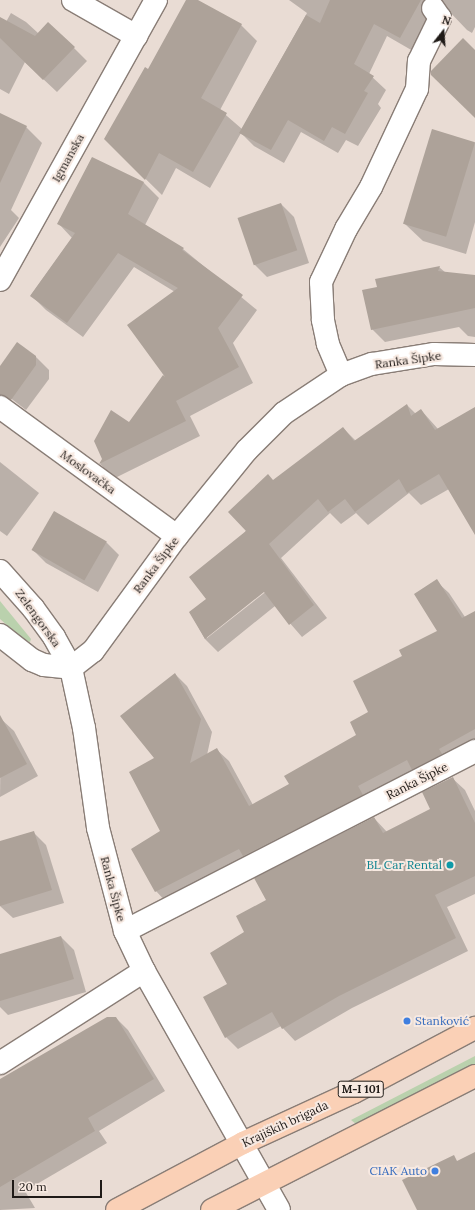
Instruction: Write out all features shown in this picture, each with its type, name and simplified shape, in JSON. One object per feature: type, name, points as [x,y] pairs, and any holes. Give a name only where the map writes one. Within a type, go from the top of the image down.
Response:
[{"type":"main road","name":"Krajiških brigada","points":[[117,1210],[243,1143],[354,1092],[475,1028]]},
{"type":"main road","points":[[212,1210],[264,1182],[475,1076]]},
{"type":"street","points":[[73,0],[136,36]]},
{"type":"street","name":"Igmanska","points":[[0,280],[156,0]]},
{"type":"street","points":[[341,375],[328,344],[323,320],[322,282],[346,229],[371,187],[417,88],[418,61],[440,18],[433,8]]},
{"type":"street","name":"Ranka Šipke","points":[[279,1210],[243,1143],[144,971],[125,931],[111,888],[98,828],[84,728],[71,668],[93,652],[177,536],[264,431],[306,396],[341,375],[397,359],[434,354],[475,355]]},
{"type":"street","name":"Moslovačka","points":[[0,407],[177,536]]},
{"type":"street","name":"Zelengorska","points":[[0,571],[32,608],[54,637],[71,668]]},
{"type":"street","points":[[0,635],[32,660],[44,665],[71,668]]},
{"type":"street","name":"Ranka Šipke","points":[[125,931],[475,751]]},
{"type":"street","points":[[0,1063],[144,971]]},
{"type":"green space","points":[[0,601],[31,639],[30,642],[24,640],[0,619]]},
{"type":"green space","points":[[475,1056],[475,1064],[356,1124],[351,1120]]},
{"type":"building","points":[[186,0],[198,0],[242,24],[201,98],[227,113],[193,172],[159,153],[145,180],[104,139],[145,67],[148,69]]},
{"type":"building","points":[[330,0],[421,0],[400,38],[374,24],[354,64],[374,76],[364,91],[368,93],[345,134],[332,127],[324,141],[288,120],[271,150],[239,133],[306,15],[320,23]]},
{"type":"building","points":[[0,17],[35,36],[48,22],[75,47],[43,80],[0,38]]},
{"type":"building","points":[[463,38],[475,50],[475,118],[431,75],[431,71]]},
{"type":"building","points":[[0,113],[27,126],[0,183]]},
{"type":"building","points":[[432,129],[475,142],[446,237],[403,224]]},
{"type":"building","points":[[92,157],[144,182],[128,214],[184,248],[182,250],[243,295],[218,328],[239,367],[176,401],[186,421],[99,464],[102,459],[94,441],[111,410],[129,422],[163,375],[165,377],[127,325],[178,288],[118,253],[67,323],[30,296],[75,233],[57,224]]},
{"type":"building","points":[[281,203],[297,250],[254,265],[238,218]]},
{"type":"building","points":[[440,266],[438,271],[475,275],[475,308],[371,330],[362,290],[377,287],[375,279]]},
{"type":"building","points":[[17,342],[36,356],[36,365],[11,400],[0,395],[0,366]]},
{"type":"building","points":[[407,404],[411,416],[421,409],[435,430],[475,407],[475,535],[439,474],[407,493],[399,479],[355,512],[345,499],[328,512],[318,499],[269,544],[314,605],[289,625],[264,592],[205,639],[189,612],[206,599],[189,577],[246,531],[228,512],[268,474],[273,480],[343,427],[354,441]]},
{"type":"building","points":[[54,511],[107,542],[84,580],[32,550]]},
{"type":"building","points":[[437,579],[462,618],[475,611],[475,729],[439,749],[442,754],[412,770],[407,760],[358,786],[363,795],[243,856],[239,849],[155,892],[131,849],[160,831],[129,772],[154,758],[120,716],[175,673],[201,719],[190,763],[217,748],[249,806],[289,784],[284,776],[356,735],[350,722],[368,712],[353,681],[402,656],[399,650],[437,631],[414,594]]},
{"type":"building","points":[[0,715],[27,764],[0,778]]},
{"type":"building","points":[[453,777],[475,823],[475,876],[435,895],[456,938],[339,996],[282,1029],[272,1012],[225,1038],[203,997],[227,984],[210,953],[244,932],[236,916],[266,900],[254,878],[374,817],[383,833],[430,809],[422,792]]},
{"type":"building","points":[[34,831],[52,890],[0,906],[0,841]]},
{"type":"building","points":[[61,936],[74,979],[0,1001],[0,954]]},
{"type":"building","points":[[107,1017],[116,1017],[154,1079],[88,1118],[95,1131],[0,1187],[0,1079]]},
{"type":"building","points":[[475,1152],[475,1210],[417,1210],[402,1180],[454,1155],[457,1161]]},
{"type":"place","name":"BL Car Rental","points":[[450,865]]},
{"type":"place","name":"Stanković","points":[[407,1021]]},
{"type":"place","name":"CIAK Auto","points":[[435,1171]]}]
